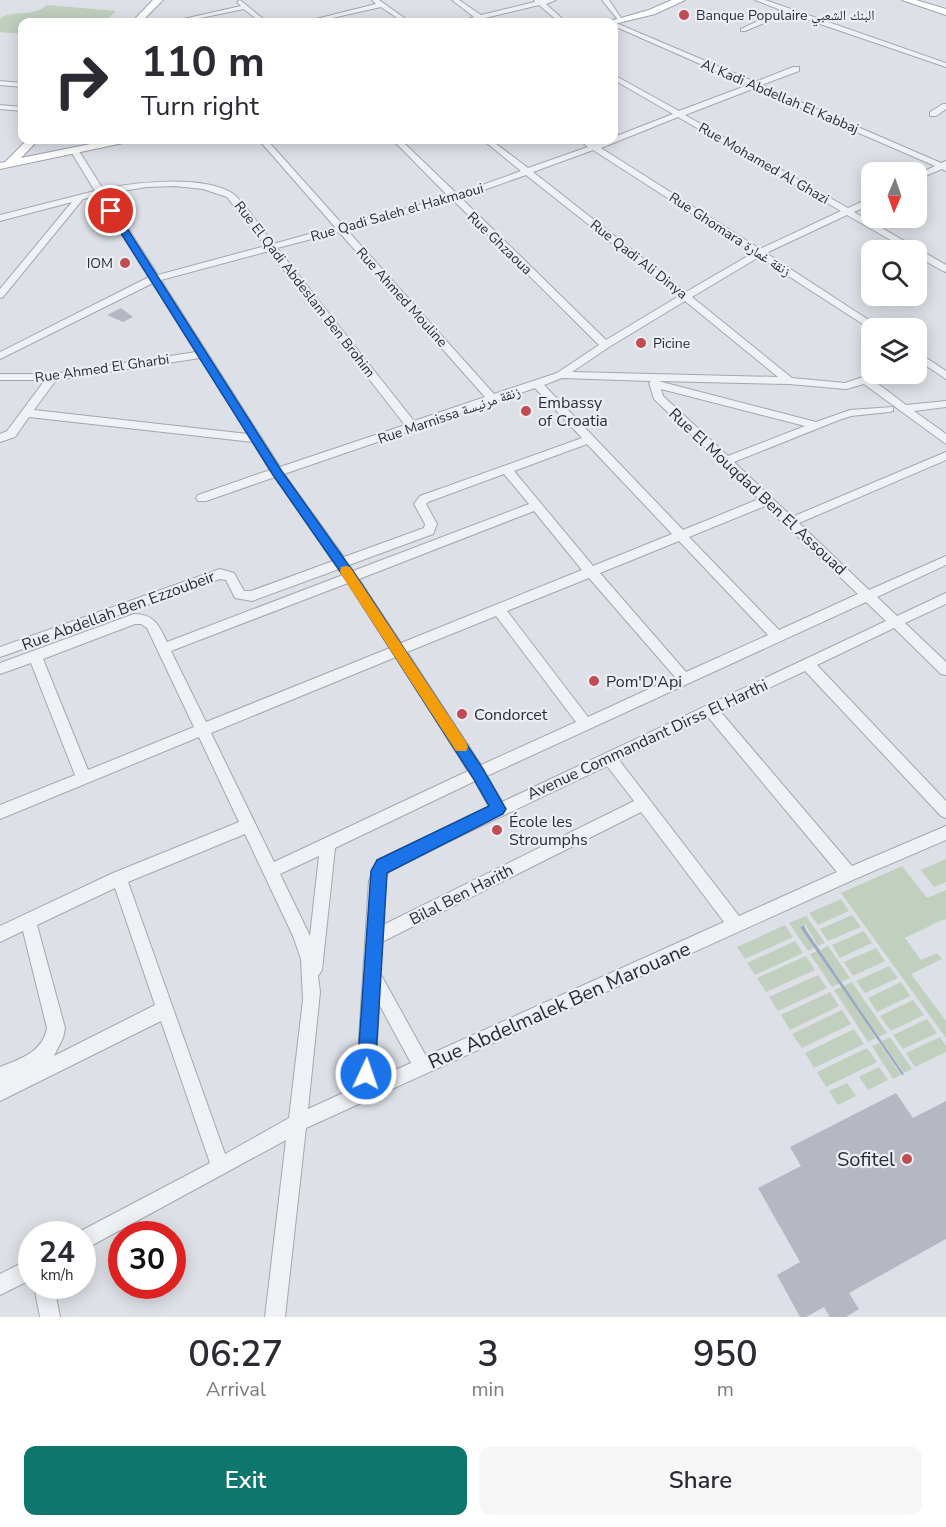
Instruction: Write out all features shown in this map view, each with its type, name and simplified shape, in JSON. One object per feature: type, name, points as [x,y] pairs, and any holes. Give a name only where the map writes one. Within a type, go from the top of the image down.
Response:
[{"type":"main road","points":[[140,18],[158,0]]},
{"type":"main road","points":[[149,18],[166,0]]},
{"type":"main road","points":[[618,21],[657,10],[680,0]]},
{"type":"main road","points":[[907,0],[946,12]]},
{"type":"main road","points":[[3,164],[103,144]]},
{"type":"main road","points":[[0,174],[3,164],[23,145],[30,155],[39,157]]},
{"type":"street","points":[[237,0],[259,18]]},
{"type":"street","points":[[456,0],[480,18]]},
{"type":"street","points":[[489,18],[539,2],[553,0]]},
{"type":"street","name":"Al Kadi Abdellah El Kabbaj","points":[[605,0],[613,18]]},
{"type":"street","points":[[758,0],[946,65]]},
{"type":"street","points":[[321,18],[378,2],[401,18]]},
{"type":"street","points":[[539,2],[558,18]]},
{"type":"street","points":[[192,18],[245,7]]},
{"type":"street","points":[[744,30],[788,10]]},
{"type":"street","name":"Al Kadi Abdellah El Kabbaj","points":[[618,23],[754,85],[945,166]]},
{"type":"street","name":"Rue Qadi Saleh el Hakmaoui","points":[[618,138],[796,69]]},
{"type":"street","name":"Rue Mohamed Al Ghazi","points":[[618,79],[896,240]]},
{"type":"street","points":[[0,83],[18,85]]},
{"type":"street","points":[[933,114],[946,106]]},
{"type":"street","points":[[0,107],[18,109]]},
{"type":"street","name":"Rue Ahmed Mouline","points":[[267,144],[493,399]]},
{"type":"street","name":"Rue Ghzaoua","points":[[401,144],[605,345]]},
{"type":"street","name":"Rue Qadi Ali Dinya","points":[[492,144],[789,381]]},
{"type":"street","name":"Rue Ghomara زنقة غمارة","points":[[590,144],[861,318]]},
{"type":"street","name":"Rue Qadi Saleh el Hakmaoui","points":[[0,356],[153,279],[454,198],[603,144]]},
{"type":"street","points":[[74,150],[153,279],[277,472],[351,577],[478,773],[498,809]]},
{"type":"street","points":[[927,173],[945,166]]},
{"type":"street","name":"Rue El Qadi Abdeslam Ben Brohim","points":[[0,218],[159,182],[191,184],[220,191],[235,199],[413,427]]},
{"type":"street","points":[[0,295],[79,199]]},
{"type":"street","name":"Rue Marnissa زنقة مرنيسة","points":[[202,498],[561,375],[605,345],[759,253],[861,205]]},
{"type":"street","name":"Rue Mohamed Al Ghazi","points":[[927,258],[946,269]]},
{"type":"street","name":"Rue Ahmed El Gharbi","points":[[0,377],[53,377],[203,354]]},
{"type":"street","points":[[927,363],[946,376]]},
{"type":"street","points":[[561,375],[648,381],[789,381],[846,386],[861,382]]},
{"type":"street","points":[[0,438],[10,434],[53,377]]},
{"type":"street","points":[[648,381],[815,425]]},
{"type":"street","name":"Rue El Mouqdad Ben El Assouad","points":[[648,381],[658,397],[946,670]]},
{"type":"street","points":[[537,384],[778,638]]},
{"type":"street","points":[[873,384],[946,440]]},
{"type":"street","points":[[906,408],[946,404]]},
{"type":"street","points":[[727,460],[850,413],[889,409]]},
{"type":"street","points":[[27,412],[256,438]]},
{"type":"street","name":"Rue Abdellah Ben Ezzoubeir","points":[[0,652],[220,574],[230,576],[240,596],[245,598],[429,531],[431,524],[420,507],[421,501],[590,439]]},
{"type":"street","points":[[790,522],[946,456]]},
{"type":"street","points":[[506,469],[591,572],[685,680]]},
{"type":"street","points":[[0,812],[768,500]]},
{"type":"street","points":[[164,648],[536,506]]},
{"type":"street","points":[[271,871],[478,773],[946,560]]},
{"type":"street","name":"Avenue Commandant Dirss El Harthi","points":[[365,1094],[377,881],[383,865],[946,598]]},
{"type":"street","points":[[498,609],[586,724]]},
{"type":"street","name":"Rue Abdellah Ben Ezzoubeir","points":[[0,669],[134,619],[143,619],[152,625],[271,871],[305,947],[310,971],[311,1000]]},
{"type":"street","points":[[35,656],[84,778]]},
{"type":"street","points":[[806,663],[946,811]]},
{"type":"street","points":[[710,710],[849,874]]},
{"type":"street","points":[[609,757],[736,925]]},
{"type":"street","name":"Bilal Ben Harith","points":[[374,938],[644,802]]},
{"type":"street","points":[[0,934],[119,878],[248,826]]},
{"type":"street","name":"Rue Abdelmalek Ben Marouane","points":[[96,1232],[220,1165],[250,1152],[297,1123],[849,874],[946,833]]},
{"type":"street","points":[[275,1317],[328,844]]},
{"type":"street","points":[[119,878],[220,1165]]},
{"type":"street","points":[[0,1076],[43,1055],[56,1035],[28,921]]},
{"type":"street","points":[[371,974],[422,1066]]},
{"type":"street","points":[[0,1092],[166,1009]]},
{"type":"street","points":[[0,1286],[18,1276]]},
{"type":"street","points":[[47,1299],[50,1317]]},
{"type":"green space","points":[[47,5],[116,11],[109,18],[18,18],[18,34],[0,32],[0,19],[5,16],[41,9]]},
{"type":"green space","points":[[946,859],[946,882],[934,887],[921,870]]},
{"type":"green space","points":[[902,866],[927,898],[946,890],[946,920],[905,938],[921,960],[937,953],[942,959],[911,974],[946,1021],[946,1038],[841,893]]},
{"type":"green space","points":[[841,899],[849,911],[818,925],[809,913]]},
{"type":"green space","points":[[852,915],[861,927],[828,941],[820,929]]},
{"type":"green space","points":[[806,916],[825,943],[818,946],[805,924],[800,926],[815,947],[808,951],[789,923]]},
{"type":"green space","points":[[785,925],[793,937],[745,959],[737,947]]},
{"type":"green space","points":[[864,931],[872,943],[840,958],[832,945]]},
{"type":"green space","points":[[795,941],[803,953],[755,975],[747,963]]},
{"type":"green space","points":[[828,946],[850,978],[842,982],[820,950]]},
{"type":"green space","points":[[876,948],[885,961],[853,976],[844,962]]},
{"type":"green space","points":[[817,951],[839,983],[832,987],[810,954]]},
{"type":"green space","points":[[806,956],[815,970],[766,992],[757,978]]},
{"type":"green space","points":[[889,966],[898,978],[865,993],[856,981]]},
{"type":"green space","points":[[818,975],[827,988],[778,1011],[769,997]]},
{"type":"green space","points":[[852,982],[887,1033],[879,1037],[844,986]]},
{"type":"green space","points":[[901,982],[910,996],[877,1012],[868,998]]},
{"type":"green space","points":[[842,987],[876,1038],[868,1042],[834,990]]},
{"type":"green space","points":[[830,992],[839,1006],[790,1030],[781,1015]]},
{"type":"green space","points":[[913,1000],[924,1015],[891,1031],[880,1016]]},
{"type":"green space","points":[[842,1010],[851,1024],[802,1048],[792,1034]]},
{"type":"green space","points":[[927,1019],[937,1033],[903,1049],[893,1035]]},
{"type":"green space","points":[[854,1029],[864,1044],[814,1068],[805,1053]]},
{"type":"green space","points":[[890,1037],[912,1069],[904,1073],[882,1041]]},
{"type":"green space","points":[[940,1037],[946,1046],[946,1052],[915,1067],[906,1053]]},
{"type":"green space","points":[[879,1043],[901,1075],[893,1079],[872,1046]]},
{"type":"green space","points":[[867,1048],[877,1062],[826,1087],[817,1072]]},
{"type":"green space","points":[[879,1067],[888,1080],[868,1090],[859,1077]]},
{"type":"green space","points":[[847,1083],[856,1096],[838,1105],[829,1091]]},
{"type":"water","points":[[804,925],[904,1074],[902,1075],[800,927]]},
{"type":"building","points":[[121,308],[133,317],[123,322],[107,315]]},
{"type":"building","points":[[896,1093],[913,1118],[946,1101],[946,1239],[849,1293],[859,1309],[846,1317],[830,1317],[824,1307],[806,1317],[800,1317],[777,1275],[800,1262],[758,1188],[801,1166],[790,1147]]},
{"type":"slow traffic","points":[[346,571],[461,747]]},
{"type":"place","name":"Banque Populaire البنك الشعبي","points":[[684,15]]},
{"type":"place","name":"IOM","points":[[125,263]]},
{"type":"place","name":"Picine","points":[[641,343]]},
{"type":"place","name":"Embassy of Croatia","points":[[526,411]]},
{"type":"place","name":"Pom'D'Api","points":[[594,681]]},
{"type":"place","name":"Condorcet","points":[[462,714]]},
{"type":"place","name":"École les Stroumphs","points":[[497,830]]},
{"type":"place","name":"Sofitel","points":[[907,1159]]},
{"type":"route","points":[[111,211],[277,472],[351,577],[478,773],[498,809],[383,865],[379,871],[366,1074]]}]
